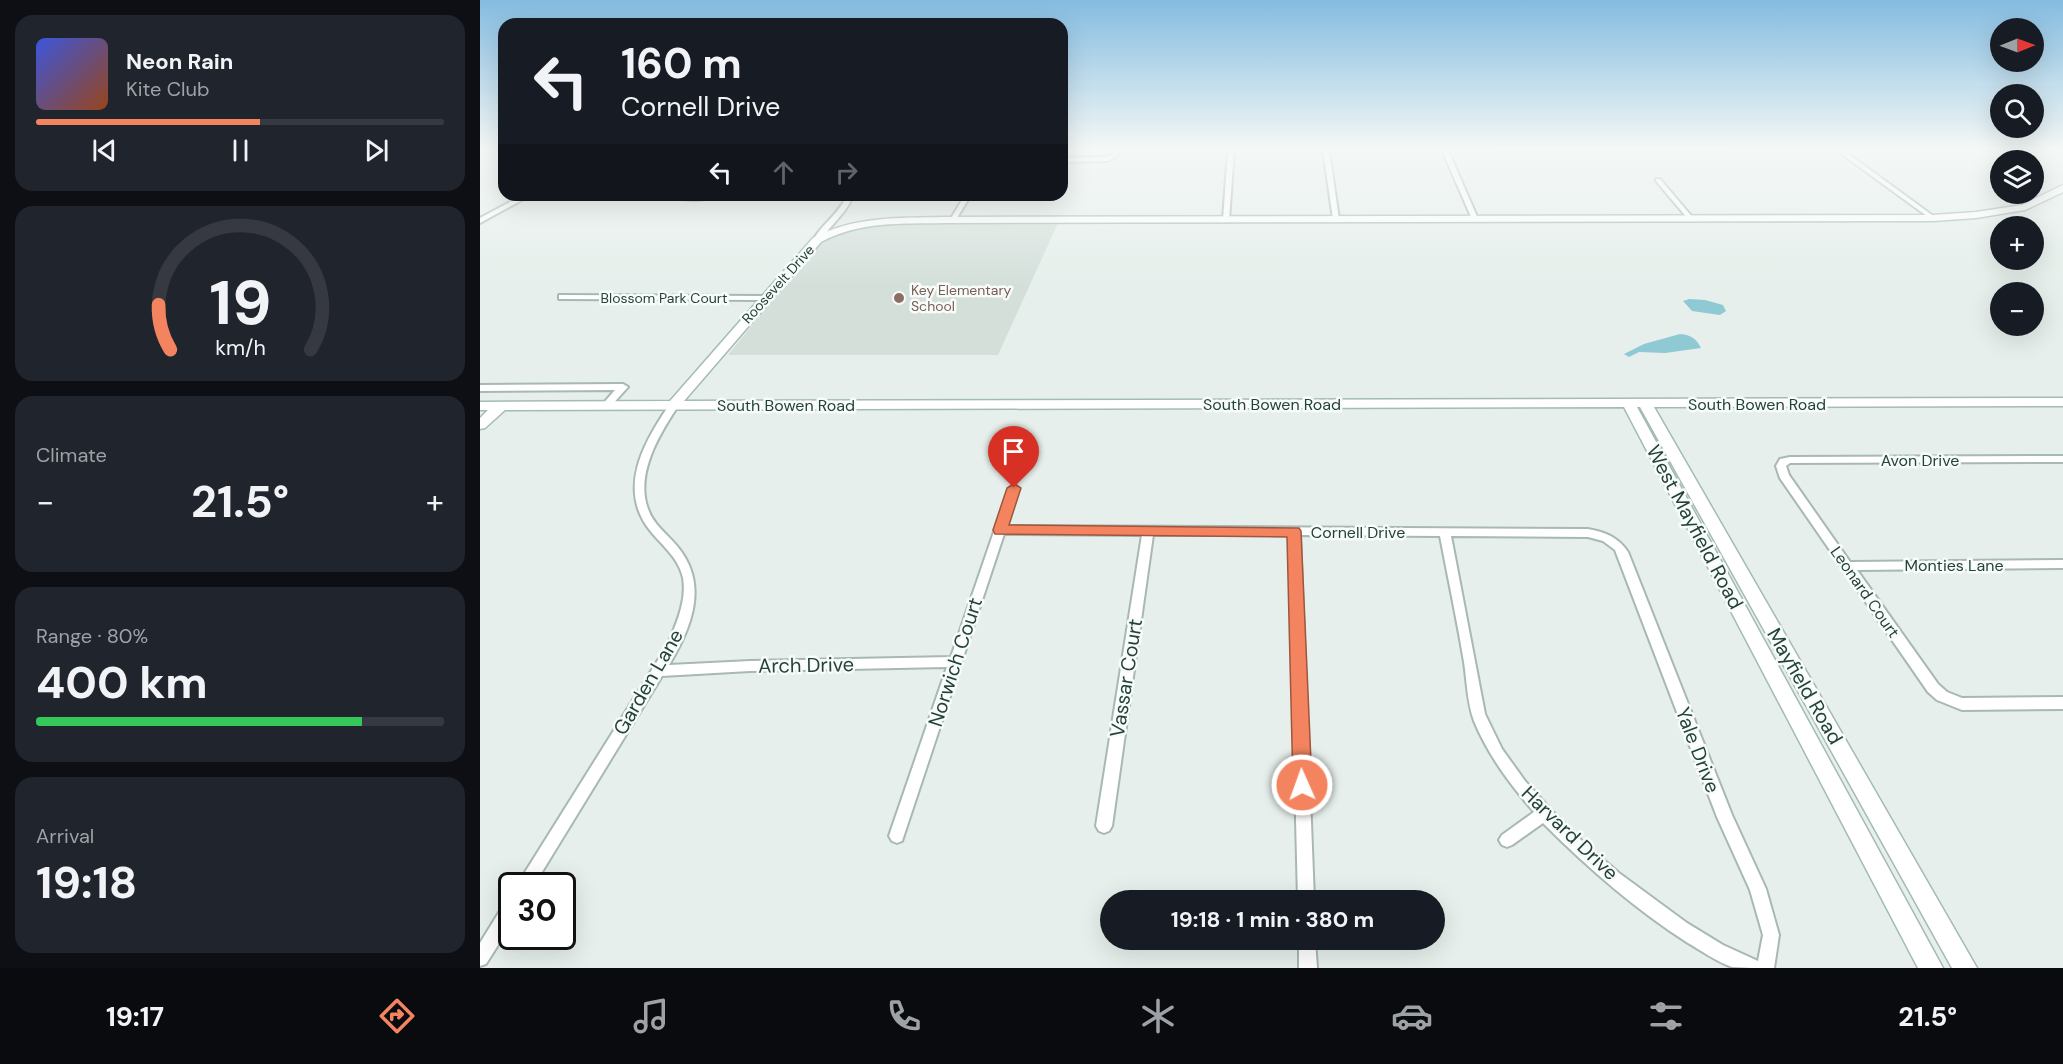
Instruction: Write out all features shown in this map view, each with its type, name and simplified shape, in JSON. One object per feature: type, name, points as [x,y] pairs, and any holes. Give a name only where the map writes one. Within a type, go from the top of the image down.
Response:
[{"type":"main road","name":"Roosevelt Drive","points":[[673,406],[817,240],[840,228],[867,222],[1933,218],[1969,216],[2025,207],[2049,195]]},
{"type":"main road","name":"South Bowen Road","points":[[480,406],[2063,402]]},
{"type":"main road","name":"West Mayfield Road","points":[[1637,404],[1931,968]]},
{"type":"main road","name":"Mayfield Road","points":[[1637,404],[1965,968]]},
{"type":"main road","points":[[480,425],[501,406]]},
{"type":"street","points":[[1226,220],[1228,195]]},
{"type":"street","points":[[1333,195],[1336,219]]},
{"type":"street","points":[[1465,195],[1475,219]]},
{"type":"street","points":[[1671,195],[1691,219]]},
{"type":"street","points":[[1901,195],[1933,218]]},
{"type":"street","points":[[480,221],[517,201]]},
{"type":"street","points":[[817,240],[822,229],[849,201]]},
{"type":"street","points":[[953,220],[964,201]]},
{"type":"street","points":[[835,217],[835,223],[840,228]]},
{"type":"street","name":"Blossom Park Court","points":[[562,297],[766,298]]},
{"type":"street","points":[[480,388],[623,387],[606,406]]},
{"type":"street","name":"Garden Lane","points":[[533,872],[674,646],[682,623],[690,582],[686,567],[649,522],[643,512],[639,495],[640,481],[651,447],[673,406]]},
{"type":"street","name":"Avon Drive","points":[[1781,466],[1784,461],[1790,460],[2063,459]]},
{"type":"street","name":"Leonard Court","points":[[1781,466],[1784,476],[1846,566],[1933,688],[1942,696],[1962,704],[2063,703]]},
{"type":"street","name":"Norwich Court","points":[[897,837],[1014,488]]},
{"type":"street","name":"Cornell Drive","points":[[1000,530],[1588,533],[1607,538]]},
{"type":"street","name":"Vassar Court","points":[[1104,826],[1148,531]]},
{"type":"street","points":[[1294,531],[1306,890]]},
{"type":"street","name":"Harvard Drive","points":[[1445,532],[1480,719],[1494,747],[1513,776],[1578,846],[1657,913],[1714,950],[1754,967]]},
{"type":"street","name":"Yale Drive","points":[[1607,538],[1617,544],[1622,552],[1725,817],[1758,889],[1771,935],[1754,967]]},
{"type":"street","name":"Monties Lane","points":[[1846,566],[2063,564]]},
{"type":"street","name":"Arch Drive","points":[[658,671],[750,666],[956,662]]},
{"type":"street","points":[[1507,840],[1545,813]]},
{"type":"street","points":[[480,958],[498,930]]},
{"type":"street","points":[[1307,950],[1308,968]]},
{"type":"shaded area","name":"Key Elementary School","points":[[884,223],[1058,223],[998,355],[728,355],[820,241],[847,228]]},
{"type":"water","points":[[1689,299],[1723,305],[1726,311],[1720,315],[1692,311],[1683,301]]},
{"type":"water","points":[[1680,334],[1693,338],[1701,348],[1665,353],[1639,352],[1629,357],[1624,354],[1644,344]]},
{"type":"place","name":"Key Elementary School","points":[[899,298]]},
{"type":"route","points":[[1014,488],[1000,530],[1294,531],[1302,785]]}]
